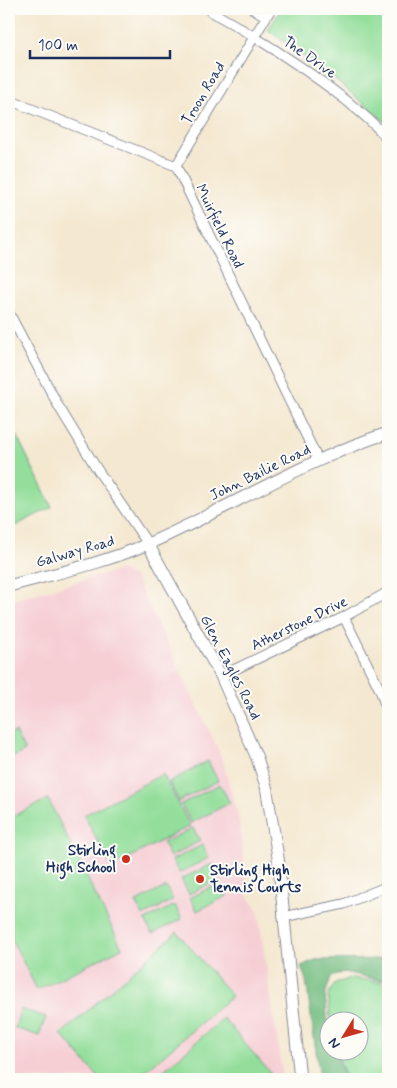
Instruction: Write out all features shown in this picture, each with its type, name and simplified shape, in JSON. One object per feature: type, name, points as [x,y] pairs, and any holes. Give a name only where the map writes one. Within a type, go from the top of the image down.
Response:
[{"type":"street","name":"The Drive","points":[[207,9],[255,36],[331,89],[368,118],[388,140]]},
{"type":"street","points":[[253,9],[268,12]]},
{"type":"street","name":"Troon Road","points":[[176,166],[268,12]]},
{"type":"street","points":[[9,100],[176,166]]},
{"type":"street","name":"Muirfield Road","points":[[176,166],[318,460]]},
{"type":"street","name":"Glen Eagles Road","points":[[9,313],[59,407],[97,469],[148,544],[222,676],[257,758],[266,786],[278,857],[300,1079]]},
{"type":"street","name":"John Bailie Road","points":[[148,544],[347,446],[388,433]]},
{"type":"street","name":"Galway Road","points":[[9,586],[105,560],[148,544]]},
{"type":"street","name":"Atherstone Drive","points":[[222,676],[344,617],[388,592]]},
{"type":"street","points":[[344,617],[388,712]]},
{"type":"street","points":[[283,917],[344,904],[388,886]]},
{"type":"shaded area","name":"Stirling High School","points":[[120,570],[135,577],[222,758],[239,821],[248,897],[258,911],[283,1079],[9,1079],[9,601]]},
{"type":"green space","points":[[281,9],[385,9],[388,15],[388,124],[334,79],[268,30]]},
{"type":"green space","points":[[9,420],[52,507],[9,529]]},
{"type":"green space","points":[[15,732],[25,751],[9,759],[9,735]]},
{"type":"green space","points":[[208,761],[218,781],[179,801],[169,782]]},
{"type":"green space","points":[[163,774],[190,826],[111,867],[84,815]]},
{"type":"green space","points":[[220,784],[230,803],[191,823],[181,804]]},
{"type":"green space","points":[[48,799],[122,948],[37,990],[9,934],[9,818]]},
{"type":"green space","points":[[193,828],[200,841],[170,857],[163,843]]},
{"type":"green space","points":[[202,845],[209,858],[179,873],[172,860]]},
{"type":"green space","name":"Stirling High Tennis Courts","points":[[212,864],[219,879],[189,894],[181,879]]},
{"type":"green space","points":[[220,882],[227,896],[197,911],[190,898]]},
{"type":"green space","points":[[166,887],[173,900],[143,916],[136,902]]},
{"type":"green space","points":[[175,905],[182,919],[152,934],[145,920]]},
{"type":"green space","points":[[177,932],[232,996],[136,1079],[100,1079],[61,1034]]},
{"type":"green space","points":[[388,959],[388,982],[344,972],[331,977],[325,995],[326,1010],[320,1010],[320,1060],[338,1060],[346,1079],[320,1079],[306,980],[301,966],[315,960]]},
{"type":"green space","points":[[352,978],[380,982],[388,986],[388,1079],[347,1079],[340,1060],[370,1060],[370,1010],[329,1010],[328,994],[335,983]]},
{"type":"green space","points":[[21,1009],[46,1017],[39,1036],[15,1028]]},
{"type":"green space","points":[[223,1018],[273,1076],[269,1079],[154,1079]]},
{"type":"place","name":"Stirling High School","points":[[126,859]]},
{"type":"place","name":"Stirling High Tennis Courts","points":[[200,879]]}]
